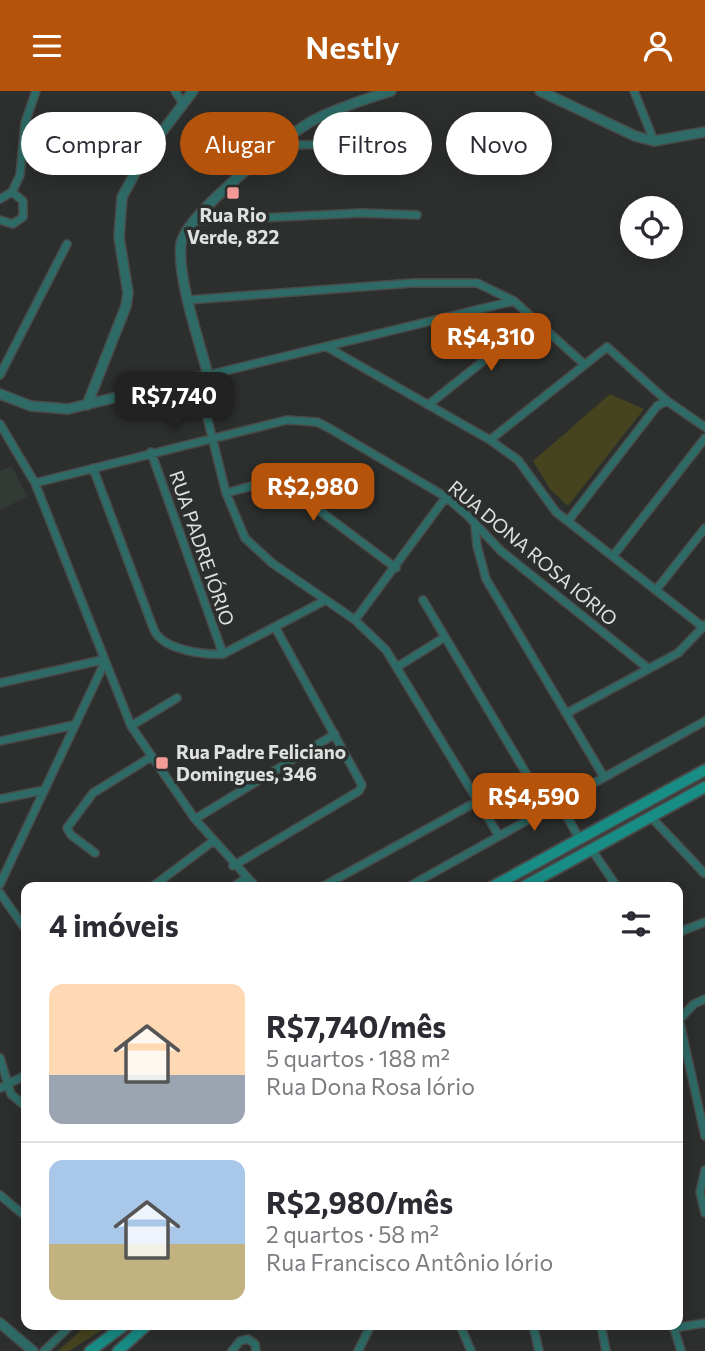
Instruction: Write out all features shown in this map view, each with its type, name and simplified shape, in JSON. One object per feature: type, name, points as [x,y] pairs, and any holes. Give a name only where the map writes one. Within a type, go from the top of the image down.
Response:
[{"type":"main road","points":[[532,882],[652,818],[703,779]]},
{"type":"main road","points":[[501,882],[703,779]]},
{"type":"main road","points":[[90,1351],[118,1330]]},
{"type":"main road","points":[[118,1351],[141,1330]]},
{"type":"street","points":[[0,199],[12,192],[20,175],[25,123],[36,91]]},
{"type":"street","points":[[175,91],[182,102]]},
{"type":"street","points":[[87,405],[126,306],[128,293],[119,237],[122,197],[146,153],[182,102],[193,91]]},
{"type":"street","points":[[299,130],[315,119],[391,91]]},
{"type":"street","points":[[540,91],[635,137],[653,141],[705,132]]},
{"type":"street","points":[[634,91],[653,141]]},
{"type":"street","points":[[208,375],[188,300],[181,244],[184,234],[194,221],[244,175]]},
{"type":"street","points":[[0,220],[13,224],[23,217],[23,201],[12,192]]},
{"type":"street","points":[[194,221],[362,213],[417,215]]},
{"type":"street","points":[[0,375],[67,244]]},
{"type":"street","points":[[188,300],[243,293],[464,282],[489,286],[536,319],[584,364]]},
{"type":"street","points":[[0,394],[48,409],[87,405],[514,302]]},
{"type":"street","points":[[428,405],[536,319]]},
{"type":"street","points":[[327,347],[490,440],[518,460],[547,503],[704,626],[678,653],[568,713]]},
{"type":"street","points":[[490,440],[604,348],[609,348],[667,401],[705,427]]},
{"type":"street","points":[[197,377],[226,493],[237,525],[254,549],[324,601],[355,620],[386,650],[499,837]]},
{"type":"street","points":[[568,521],[657,406],[667,401]]},
{"type":"street","name":"RUA DONA ROSA IÓRIO","points":[[35,483],[287,420],[317,422],[446,497],[500,551],[649,669]]},
{"type":"street","points":[[0,424],[35,483],[103,662],[131,726],[212,842],[249,882]]},
{"type":"street","points":[[613,556],[705,438]]},
{"type":"street","name":"RUA PADRE IÓRIO","points":[[151,452],[223,654]]},
{"type":"street","points":[[93,468],[157,637],[179,647],[223,654],[324,601]]},
{"type":"street","points":[[226,493],[266,482],[284,484],[396,568]]},
{"type":"street","points":[[355,620],[446,497]]},
{"type":"street","points":[[475,525],[477,547],[486,579],[604,776]]},
{"type":"street","points":[[656,590],[705,528]]},
{"type":"street","points":[[423,600],[548,810]]},
{"type":"street","points":[[233,866],[361,788],[362,782],[275,627]]},
{"type":"street","points":[[397,667],[445,637]]},
{"type":"street","points":[[0,683],[103,662]]},
{"type":"street","points":[[0,884],[103,662]]},
{"type":"street","points":[[131,726],[177,698]]},
{"type":"street","points":[[417,882],[705,721]]},
{"type":"street","points":[[0,741],[74,725]]},
{"type":"street","points":[[195,819],[335,734]]},
{"type":"street","points":[[95,853],[71,835],[68,828],[93,793],[151,757]]},
{"type":"street","points":[[0,799],[44,790]]},
{"type":"street","points":[[332,882],[476,802]]},
{"type":"street","points":[[560,804],[580,840]]},
{"type":"street","points":[[652,818],[704,873]]},
{"type":"street","points":[[159,882],[212,842]]},
{"type":"street","points":[[592,850],[614,882]]},
{"type":"street","points":[[0,861],[12,859]]},
{"type":"street","points":[[240,882],[245,879]]},
{"type":"street","points":[[0,893],[21,923]]},
{"type":"street","points":[[683,931],[705,922]]},
{"type":"street","points":[[683,1016],[694,1004],[705,999]]},
{"type":"street","points":[[683,1042],[705,1136]]},
{"type":"street","points":[[0,1058],[3,1086],[21,1103]]},
{"type":"street","points":[[3,1086],[21,1077]]},
{"type":"street","points":[[705,1170],[700,1192],[705,1213]]},
{"type":"street","points":[[0,1195],[21,1213]]},
{"type":"street","points":[[0,1323],[33,1351]]},
{"type":"street","points":[[683,1325],[705,1323]]},
{"type":"street","points":[[44,1351],[66,1330]]},
{"type":"street","points":[[358,1351],[368,1330]]},
{"type":"street","points":[[462,1330],[471,1351]]},
{"type":"street","points":[[534,1330],[539,1351]]},
{"type":"street","points":[[602,1330],[606,1351]]},
{"type":"street","points":[[674,1330],[681,1351]]},
{"type":"street","points":[[232,1351],[244,1339],[256,1347]]},
{"type":"shaded area","points":[[610,394],[644,409],[568,506],[550,489],[533,461]]},
{"type":"shaded area","points":[[12,466],[27,497],[0,510],[0,471]]},
{"type":"shaded area","points":[[81,1330],[102,1330],[69,1351],[58,1351]]},
{"type":"place","name":"Rua Rio Verde, 822","points":[[233,193]]},
{"type":"place","name":"Rua Padre Feliciano Domingues, 346","points":[[162,763]]}]
